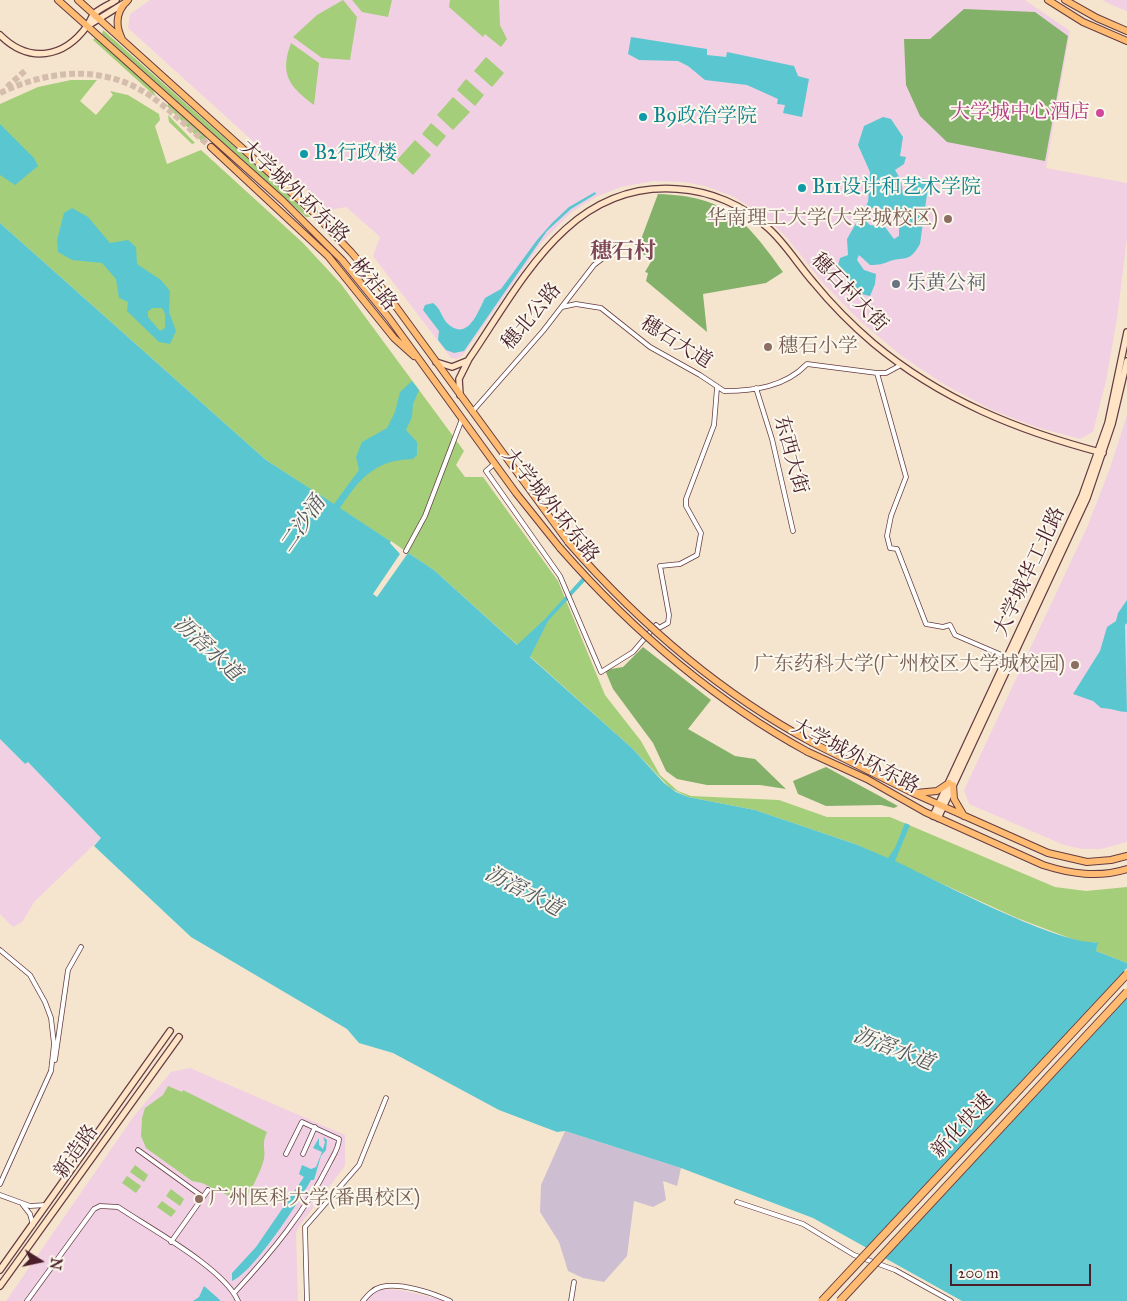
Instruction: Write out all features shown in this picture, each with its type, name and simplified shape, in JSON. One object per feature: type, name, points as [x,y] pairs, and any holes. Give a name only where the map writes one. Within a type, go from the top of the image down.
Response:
[{"type":"highway","name":"新化快速","points":[[822,1301],[1127,974]]},
{"type":"highway","name":"新化快速","points":[[840,1301],[1127,992]]},
{"type":"main road","name":"大学城外环东路","points":[[58,0],[307,223],[369,292],[494,464],[560,548],[619,611],[684,669],[753,720],[808,752],[867,779],[936,817],[1060,870],[1100,874],[1127,869]]},
{"type":"main road","name":"大学城外环东路","points":[[78,0],[315,214],[378,284],[568,542],[629,608],[688,660],[748,705],[813,743],[976,822],[1063,858],[1099,862],[1127,856]]},
{"type":"main road","points":[[0,35],[21,50],[43,54],[62,49],[96,16],[116,0]]},
{"type":"main road","points":[[96,16],[128,0]]},
{"type":"main road","points":[[124,42],[120,34],[118,19],[122,7],[128,0]]},
{"type":"main road","points":[[1048,0],[1083,22],[1127,41]]},
{"type":"main road","points":[[1065,0],[1127,31]]},
{"type":"main road","points":[[1115,26],[1127,27]]},
{"type":"main road","name":"彬社路","points":[[211,147],[328,256],[394,338],[421,362]]},
{"type":"main road","name":"穗石村大街","points":[[461,396],[459,379],[469,359],[547,247],[574,220],[602,203],[632,192],[660,188],[692,190],[733,204],[763,224],[850,322],[892,358],[932,386],[1008,424],[1101,452]]},
{"type":"main road","points":[[307,223],[312,221],[315,214]]},
{"type":"main road","points":[[369,292],[367,288],[370,283],[375,282],[378,284]]},
{"type":"main road","name":"大学城华工北路","points":[[1101,452],[1127,332]]},
{"type":"main road","points":[[435,361],[452,366],[469,359]]},
{"type":"main road","name":"大学城华工北路","points":[[936,817],[1072,520],[1101,452],[1127,361]]},
{"type":"main road","points":[[913,793],[937,791],[951,784],[954,799],[965,816]]},
{"type":"main road","points":[[972,833],[968,828],[969,824],[976,822]]},
{"type":"main road","name":"新造路","points":[[0,1270],[170,1031]]},
{"type":"main road","name":"新造路","points":[[0,1286],[179,1037]]},
{"type":"street","name":"穗北公路","points":[[472,412],[562,307],[594,265],[618,246]]},
{"type":"street","name":"穗石大道","points":[[494,464],[486,471],[557,572],[601,672],[633,652],[656,625],[659,628],[669,621],[660,566],[680,564],[697,555],[700,530],[686,506],[688,493],[703,459],[714,425],[717,388],[700,375],[650,347],[600,308],[576,304],[562,307]]},
{"type":"street","points":[[717,388],[726,392],[784,382],[797,374],[807,364],[877,373],[886,373],[899,366]]},
{"type":"street","points":[[877,373],[906,477],[891,516],[887,536],[890,548],[897,549],[914,598],[926,624],[943,628],[950,625],[955,636],[1004,656]]},
{"type":"street","name":"东西大街","points":[[756,388],[772,439],[793,531]]},
{"type":"street","points":[[406,551],[425,516],[462,419]]},
{"type":"street","points":[[0,1184],[51,1071],[58,1046],[68,970],[81,946]]},
{"type":"street","points":[[0,950],[30,974],[45,1002],[51,1018],[54,1044],[51,1071]]},
{"type":"street","points":[[307,1301],[305,1227],[360,1165],[386,1098]]},
{"type":"street","points":[[234,1292],[280,1241],[300,1212],[337,1148],[339,1139],[304,1122],[299,1124],[286,1154]]},
{"type":"street","points":[[303,1154],[314,1127]]},
{"type":"street","points":[[138,1150],[203,1197]]},
{"type":"street","points":[[171,1242],[208,1190]]},
{"type":"street","points":[[0,1195],[21,1204],[39,1206],[48,1204]]},
{"type":"street","points":[[736,1202],[803,1224],[854,1255],[895,1270],[951,1301]]},
{"type":"street","points":[[21,1204],[30,1214],[33,1225]]},
{"type":"street","points":[[27,1301],[94,1209],[100,1206],[118,1207],[171,1242],[217,1275],[234,1292],[238,1301]]},
{"type":"street","points":[[571,1301],[574,1282]]},
{"type":"street","points":[[363,1301],[371,1292],[386,1286],[404,1288],[450,1301]]},
{"type":"shaded area","name":"华南理工大学(大学城校区)","points":[[150,0],[1025,0],[1070,31],[1046,168],[1127,183],[1127,238],[1117,319],[1106,381],[1093,432],[1080,439],[1036,427],[992,410],[945,385],[903,357],[860,321],[823,283],[787,238],[765,216],[732,196],[705,186],[684,182],[653,181],[621,187],[596,197],[572,212],[542,242],[463,355],[457,359],[451,358],[373,256],[380,237],[346,207],[329,210],[128,28],[130,14]]},
{"type":"shaded area","points":[[1102,0],[1127,0],[1127,11],[1114,6]]},
{"type":"shaded area","name":"广东药科大学(广州校区大学城校园)","points":[[1127,415],[1127,842],[1101,849],[1082,849],[1064,845],[969,804],[964,790],[1088,525],[1110,468]]},
{"type":"shaded area","points":[[0,739],[25,764],[28,762],[101,838],[35,901],[22,922],[13,927],[0,914]]},
{"type":"shaded area","name":"广州医科大学(番禺校区)","points":[[190,1068],[345,1135],[345,1166],[296,1233],[298,1301],[6,1301],[134,1116],[171,1072]]},
{"type":"shaded area","points":[[565,1131],[681,1168],[677,1186],[663,1181],[666,1200],[653,1207],[634,1201],[627,1256],[604,1282],[583,1278],[568,1271],[559,1242],[540,1212],[541,1185]]},
{"type":"shaded area","points":[[383,1289],[400,1290],[449,1301],[367,1301],[373,1292]]},
{"type":"green space","points":[[343,0],[357,17],[350,60],[322,58],[293,37],[317,15]]},
{"type":"green space","points":[[352,0],[392,0],[388,17],[362,12]]},
{"type":"green space","points":[[450,0],[499,0],[500,25],[507,39],[501,47],[485,34],[483,37],[449,7]]},
{"type":"green space","points":[[964,9],[1035,12],[1068,36],[1045,161],[947,142],[920,116],[906,85],[904,39],[930,39]]},
{"type":"green space","points":[[103,30],[291,197],[310,217],[306,217],[102,34]]},
{"type":"green space","points":[[95,38],[152,88],[156,97],[93,40]]},
{"type":"green space","points":[[291,43],[319,63],[314,105],[293,86],[289,79],[286,64]]},
{"type":"green space","points":[[486,57],[504,73],[492,87],[474,71]]},
{"type":"green space","points":[[466,79],[484,95],[475,106],[457,90]]},
{"type":"green space","points":[[71,80],[97,80],[80,101],[96,115],[113,95],[110,91],[128,95],[159,114],[160,120],[155,126],[167,164],[201,150],[303,243],[341,284],[464,451],[456,465],[465,477],[483,477],[558,581],[605,695],[641,741],[660,775],[678,791],[691,796],[779,800],[827,817],[890,817],[1055,887],[1086,891],[1127,887],[1127,963],[1096,951],[1097,942],[1080,942],[1017,918],[855,844],[755,810],[688,797],[670,788],[633,749],[434,570],[266,460],[0,223],[0,104],[38,87]]},
{"type":"green space","points":[[453,97],[470,112],[453,130],[437,115]]},
{"type":"green space","points":[[169,103],[206,139],[201,141],[167,106]]},
{"type":"green space","points":[[168,115],[195,143],[192,144],[169,122]]},
{"type":"green space","points":[[431,123],[446,136],[437,147],[422,134]]},
{"type":"green space","points":[[415,140],[431,155],[413,175],[397,160]]},
{"type":"green space","points":[[658,194],[701,200],[718,206],[732,214],[757,238],[783,272],[766,283],[703,294],[707,332],[646,281],[648,273],[645,272],[652,260],[637,250]]},
{"type":"green space","points":[[643,647],[711,700],[688,729],[735,756],[755,759],[786,789],[760,785],[707,785],[677,779],[666,771],[653,743],[613,689],[605,670],[623,667]]},
{"type":"green space","points":[[826,767],[898,806],[894,808],[881,805],[826,806],[798,794],[793,781]]},
{"type":"green space","points":[[168,1086],[182,1092],[183,1090],[267,1132],[264,1141],[264,1159],[244,1203],[202,1183],[192,1181],[146,1148],[141,1136],[142,1118],[145,1108],[163,1095]]},
{"type":"green space","points":[[135,1165],[148,1175],[144,1182],[130,1172]]},
{"type":"green space","points":[[127,1176],[141,1186],[136,1193],[122,1183]]},
{"type":"green space","points":[[171,1189],[184,1199],[180,1206],[166,1196]]},
{"type":"green space","points":[[162,1201],[176,1211],[171,1217],[157,1207]]},
{"type":"water","points":[[631,37],[707,49],[707,55],[726,57],[727,52],[794,66],[798,76],[809,79],[802,117],[783,113],[785,105],[777,104],[778,99],[747,85],[705,80],[688,66],[678,61],[639,60],[628,54]]},
{"type":"water","points":[[883,117],[891,119],[903,137],[900,156],[906,157],[904,164],[895,170],[901,180],[903,195],[908,196],[921,178],[929,180],[920,244],[913,254],[907,258],[873,265],[870,265],[859,255],[857,260],[864,270],[876,274],[875,284],[870,296],[861,294],[838,265],[840,258],[848,255],[847,239],[868,202],[870,172],[858,145],[864,126]],"holes":[[[879,207],[885,213],[902,211],[906,216],[904,223],[899,226],[899,236],[894,239],[885,227],[870,225],[865,220],[866,212],[872,208]]]},
{"type":"water","points":[[0,124],[34,158],[38,166],[15,185],[0,175]]},
{"type":"water","points":[[595,192],[596,194],[571,209],[547,231],[464,351],[454,353],[446,350],[438,340],[439,331],[423,310],[425,305],[433,303],[447,323],[454,328],[461,329],[466,327],[475,317],[485,298],[501,289],[552,223],[569,207]]},
{"type":"water","points":[[72,208],[88,217],[110,243],[128,240],[136,247],[137,264],[161,280],[170,291],[169,312],[176,331],[170,344],[159,342],[127,311],[128,302],[119,298],[116,279],[102,263],[72,260],[58,252],[57,240],[64,213]],"holes":[[[153,308],[162,308],[165,314],[165,328],[160,331],[148,317],[148,311]]]},
{"type":"water","points":[[0,223],[266,460],[334,504],[359,470],[356,457],[362,442],[387,428],[395,412],[400,392],[412,381],[419,390],[413,404],[412,417],[406,430],[417,442],[417,455],[413,459],[400,460],[378,467],[354,488],[340,508],[434,570],[517,645],[545,619],[582,578],[585,581],[548,621],[530,657],[633,749],[664,783],[676,792],[688,797],[755,810],[855,844],[888,858],[895,848],[905,823],[910,825],[895,861],[1028,923],[1081,941],[1098,942],[1096,951],[1127,963],[1127,1301],[962,1301],[813,1218],[681,1168],[565,1131],[557,1132],[499,1110],[393,1053],[359,1043],[347,1029],[191,937],[94,846],[101,838],[28,762],[25,764],[0,739]]},
{"type":"water","points":[[1127,600],[1127,623],[1125,625],[1127,712],[1101,708],[1093,701],[1073,694],[1100,651],[1107,627],[1116,621],[1118,613]]},
{"type":"water","points":[[323,1137],[327,1140],[326,1150],[321,1156],[314,1180],[311,1180],[286,1220],[252,1265],[232,1281],[232,1273],[256,1247],[304,1177],[299,1174],[302,1165],[311,1169],[316,1167],[322,1152],[313,1148],[319,1138],[319,1145],[323,1149],[325,1142]]},
{"type":"water","points":[[204,1286],[220,1301],[193,1301],[199,1297]]},
{"type":"pier","points":[[391,541],[408,553],[377,597],[373,594],[400,554],[390,543]]},
{"type":"pier","points":[[1127,968],[1127,998],[884,1260],[865,1249]]},
{"type":"tunnel","points":[[7,87],[27,69]]},
{"type":"tunnel","points":[[0,93],[37,79],[56,75],[75,74],[113,78],[149,95],[211,147]]},
{"type":"place","name":"大学城中心酒店","points":[[1100,113]]},
{"type":"place","name":"B9政治学院","points":[[643,117]]},
{"type":"place","name":"B2行政楼","points":[[304,154]]},
{"type":"place","name":"B11设计和艺术学院","points":[[802,188]]},
{"type":"place","name":"华南理工大学(大学城校区)","points":[[948,219]]},
{"type":"place","name":"乐黄公祠","points":[[896,284]]},
{"type":"place","name":"穗石小学","points":[[768,347]]},
{"type":"place","name":"广东药科大学(广州校区大学城校园)","points":[[1075,665]]},
{"type":"place","name":"广州医科大学(番禺校区)","points":[[199,1199]]},
{"type":"district","name":"穗石村","points":[[623,253]]},
{"type":"water label","name":"二沙涌","points":[[303,525]]},
{"type":"water label","name":"沥滘水道","points":[[207,649]]},
{"type":"water label","name":"沥滘水道","points":[[523,892]]},
{"type":"water label","name":"沥滘水道","points":[[893,1050]]}]
